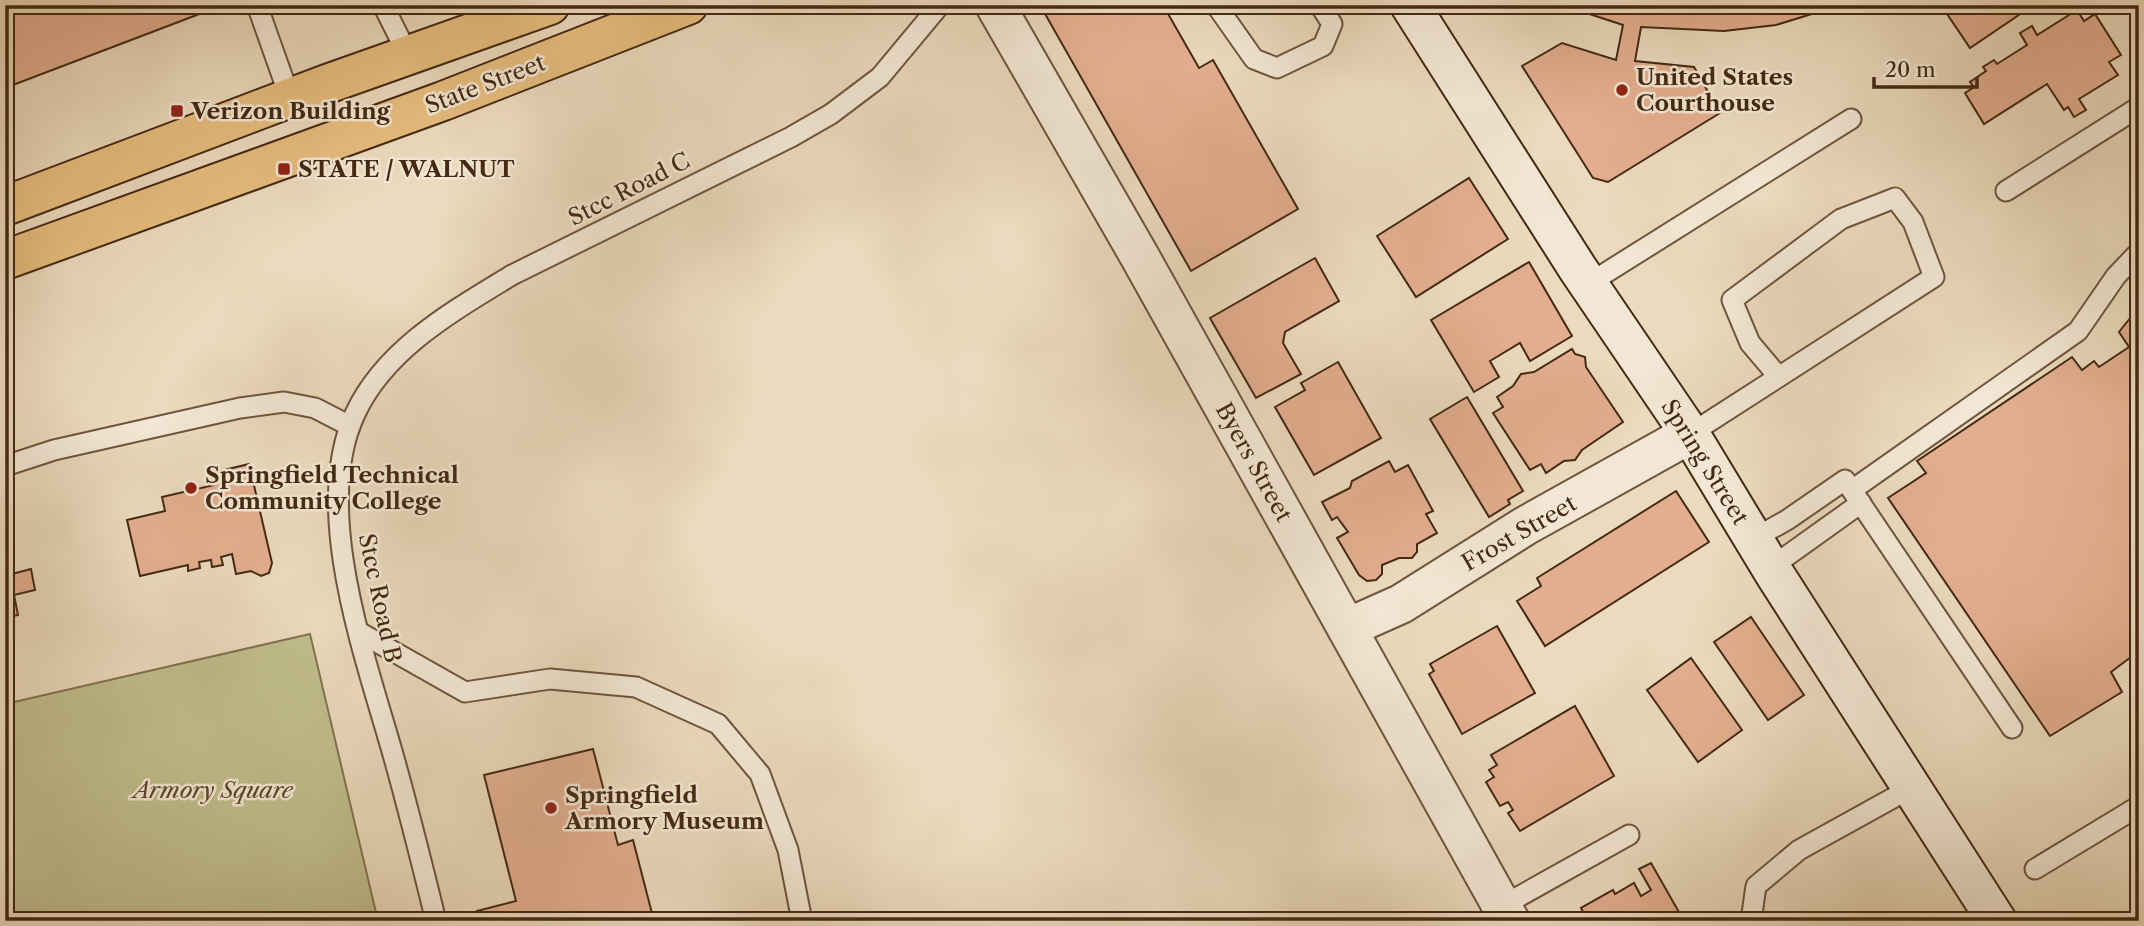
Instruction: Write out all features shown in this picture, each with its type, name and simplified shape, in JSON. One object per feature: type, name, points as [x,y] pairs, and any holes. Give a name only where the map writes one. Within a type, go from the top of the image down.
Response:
[{"type":"main road","points":[[5,206],[550,5]]},
{"type":"main road","name":"State Street","points":[[5,260],[443,100],[688,5]]},
{"type":"street","name":"Byers Street","points":[[995,5],[1506,913]]},
{"type":"street","name":"Spring Street","points":[[1410,5],[1588,284],[1690,434],[1762,553],[1997,921]]},
{"type":"street","name":"Frost Street","points":[[1347,628],[1401,604],[1525,526],[1690,434]]},
{"type":"lane","points":[[257,5],[290,99]]},
{"type":"lane","points":[[383,5],[409,57]]},
{"type":"lane","name":"Stcc Road C","points":[[350,426],[356,411],[387,366],[441,321],[512,275],[791,137],[831,114],[880,77],[940,5]]},
{"type":"lane","points":[[1216,5],[1254,59],[1277,68],[1323,46],[1332,24],[1320,5]]},
{"type":"lane","points":[[2006,191],[2139,107]]},
{"type":"lane","points":[[1588,284],[1851,119]]},
{"type":"lane","points":[[1690,434],[1934,277],[1913,222],[1895,198],[1841,219],[1732,300],[1750,343],[1778,376]]},
{"type":"lane","points":[[1762,553],[2078,331],[2116,276],[2139,252]]},
{"type":"lane","points":[[5,466],[54,450],[240,408],[284,402],[315,408],[350,426]]},
{"type":"lane","name":"Stcc Road B","points":[[350,426],[339,466],[337,503],[359,632],[436,921]]},
{"type":"lane","points":[[1762,553],[1787,520],[1853,491]]},
{"type":"lane","points":[[1853,491],[2012,728]]},
{"type":"lane","points":[[359,632],[464,692],[550,679],[636,687],[718,724],[760,774],[788,850],[802,921]]},
{"type":"lane","points":[[1751,921],[1756,886],[1799,850],[1911,788]]},
{"type":"lane","points":[[2035,869],[2139,806]]},
{"type":"lane","points":[[1506,913],[1629,835]]},
{"type":"green space","name":"Armory Square","points":[[310,634],[378,921],[5,921],[5,704]]},
{"type":"building","points":[[5,5],[223,5],[5,88]]},
{"type":"building","points":[[1040,5],[1163,5],[1199,68],[1213,60],[1298,209],[1191,271]]},
{"type":"building","name":"United States Courthouse","points":[[1562,5],[1841,5],[1776,25],[1724,31],[1641,27],[1635,61],[1694,67],[1720,113],[1608,182],[1593,178],[1522,66],[1562,43],[1616,60],[1623,25]]},
{"type":"building","points":[[1941,5],[2031,5],[2032,6],[1970,48]]},
{"type":"building","points":[[2077,10],[2084,21],[2095,14],[2121,55],[2109,62],[2118,75],[2079,99],[2086,110],[2074,117],[2068,107],[2064,110],[2047,84],[1984,124],[1965,93],[1974,87],[1970,82],[1986,71],[1983,67],[1994,60],[1997,64],[2027,45],[2020,33],[2032,26],[2037,35]]},
{"type":"building","points":[[1469,178],[1508,239],[1416,297],[1377,236]]},
{"type":"building","points":[[1315,258],[1339,301],[1285,332],[1283,343],[1301,374],[1256,398],[1210,318]]},
{"type":"building","points":[[1529,262],[1572,336],[1530,361],[1520,343],[1490,361],[1499,377],[1474,392],[1431,320]]},
{"type":"building","points":[[2139,307],[2139,651],[2111,672],[2122,692],[2050,736],[1888,498],[1926,473],[1917,461],[2072,357],[2082,370],[2094,361],[2099,367],[2129,347],[2119,332]]},
{"type":"building","points":[[1572,349],[1575,354],[1585,357],[1586,367],[1623,422],[1582,450],[1575,460],[1564,461],[1546,473],[1541,464],[1530,470],[1493,413],[1503,407],[1497,397],[1513,386],[1521,374],[1534,372]]},
{"type":"building","points":[[1338,362],[1381,438],[1314,475],[1275,407],[1305,390],[1301,383]]},
{"type":"building","points":[[1467,397],[1523,491],[1508,500],[1510,504],[1489,517],[1430,419]]},
{"type":"building","points":[[1389,461],[1395,472],[1408,465],[1433,511],[1426,514],[1437,533],[1417,544],[1417,552],[1412,558],[1399,558],[1382,565],[1382,574],[1376,580],[1367,581],[1359,575],[1337,538],[1348,532],[1337,517],[1332,520],[1322,502],[1350,488],[1352,481]]},
{"type":"building","points":[[249,464],[272,563],[269,573],[261,576],[251,571],[236,574],[232,554],[221,557],[223,565],[212,567],[211,560],[199,562],[200,568],[188,571],[188,565],[140,576],[127,520],[165,511],[162,497],[214,485],[211,473]]},
{"type":"building","points":[[1676,491],[1709,542],[1545,646],[1517,601],[1541,586],[1537,578]]},
{"type":"building","points":[[9,559],[12,574],[31,569],[35,590],[14,595],[18,615],[5,618],[5,560]]},
{"type":"building","points":[[1751,617],[1804,695],[1768,720],[1714,642]]},
{"type":"building","points":[[1497,626],[1535,693],[1462,734],[1429,674],[1434,671],[1430,664]]},
{"type":"building","points":[[1691,658],[1742,730],[1698,762],[1647,690]]},
{"type":"building","points":[[1575,706],[1614,776],[1520,831],[1508,813],[1513,810],[1508,802],[1500,806],[1486,782],[1494,777],[1489,770],[1497,765],[1491,755]]},
{"type":"building","name":"Springfield Armory Museum","points":[[593,749],[618,845],[633,840],[654,921],[480,921],[477,911],[516,901],[484,775]]},
{"type":"building","points":[[1651,863],[1684,921],[1588,921],[1581,908],[1613,890],[1615,894],[1634,883],[1641,896],[1651,890],[1639,869]]},
{"type":"place","name":"United States Courthouse","points":[[1622,90]]},
{"type":"place","name":"Verizon Building","points":[[177,111]]},
{"type":"place","name":"STATE / WALNUT","points":[[284,169]]},
{"type":"place","name":"Springfield Technical Community College","points":[[191,488]]},
{"type":"place","name":"Springfield Armory Museum","points":[[551,808]]}]
